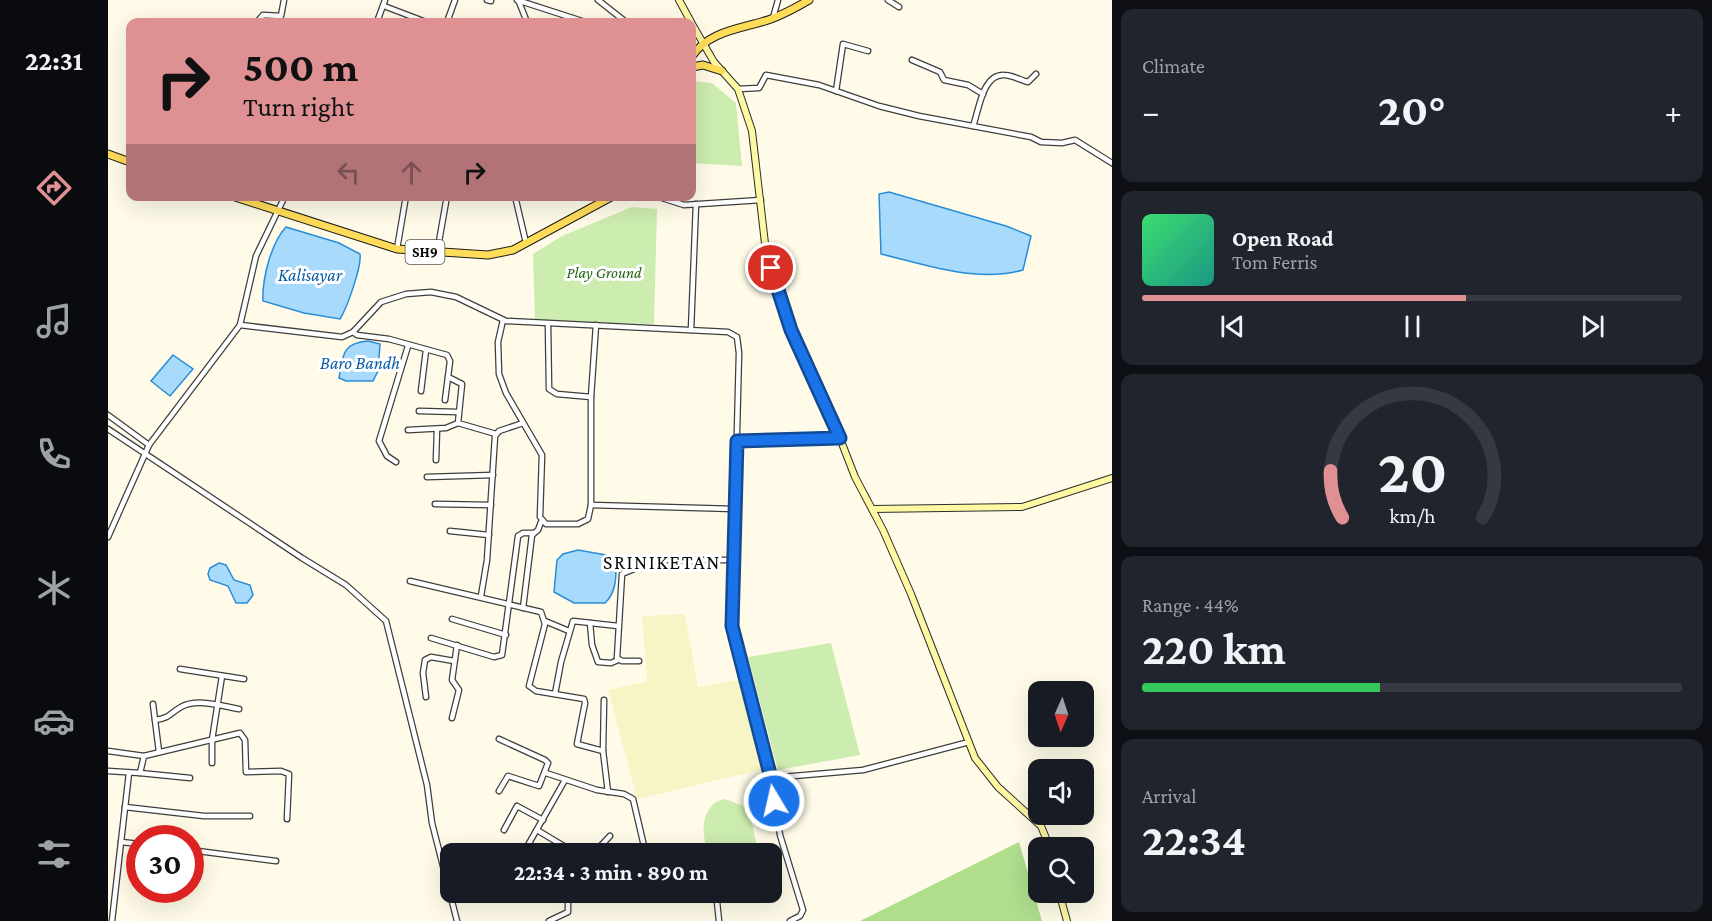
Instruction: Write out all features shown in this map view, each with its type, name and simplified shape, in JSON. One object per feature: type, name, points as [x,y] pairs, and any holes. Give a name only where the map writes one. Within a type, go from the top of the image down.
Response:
[{"type":"main road","points":[[678,0],[688,18]]},
{"type":"main road","points":[[696,50],[701,42],[728,31],[773,18],[809,0]]},
{"type":"main road","points":[[696,32],[738,90],[752,131],[765,252],[791,330],[840,438],[855,477],[911,594],[969,742],[985,772],[1041,826],[1046,837]]},
{"type":"main road","points":[[696,66],[703,65],[722,71]]},
{"type":"main road","points":[[108,154],[126,161]]},
{"type":"main road","name":"SH9","points":[[246,201],[397,249],[488,255],[513,250],[526,244],[604,201]]},
{"type":"main road","points":[[872,509],[1022,507],[1112,478]]},
{"type":"main road","points":[[1062,903],[1067,921]]},
{"type":"street","points":[[259,18],[260,16],[281,16],[284,0]]},
{"type":"street","points":[[448,18],[455,0]]},
{"type":"street","points":[[598,0],[621,18]]},
{"type":"street","points":[[773,18],[778,0]]},
{"type":"street","points":[[888,0],[899,7]]},
{"type":"street","points":[[518,1],[525,18]]},
{"type":"street","points":[[518,1],[572,18]]},
{"type":"street","points":[[379,18],[385,3],[417,18]]},
{"type":"street","points":[[836,91],[843,44],[868,51]]},
{"type":"street","points":[[912,60],[940,72],[944,80],[968,85],[983,94]]},
{"type":"street","points":[[973,126],[983,94],[989,83],[997,76],[1008,75],[1028,82],[1035,74]]},
{"type":"street","points":[[738,90],[759,88],[766,75],[836,91],[879,106],[1031,137],[1045,143],[1075,140],[1112,164]]},
{"type":"street","points":[[670,201],[696,204],[760,200]]},
{"type":"street","points":[[108,537],[144,453],[240,325],[256,256],[283,201]]},
{"type":"street","points":[[397,249],[405,201]]},
{"type":"street","points":[[437,253],[446,201]]},
{"type":"street","points":[[516,201],[526,244]]},
{"type":"street","points":[[691,330],[696,204]]},
{"type":"street","points":[[240,325],[335,338],[353,332],[381,302],[417,293],[443,293],[503,320],[728,332],[737,337],[739,352],[732,626],[771,778],[780,835],[803,910],[800,916],[790,921]]},
{"type":"street","points":[[432,638],[500,657],[504,652],[518,536],[538,530],[541,522],[542,455],[506,393],[499,374],[498,342],[503,320]]},
{"type":"street","points":[[548,324],[549,389],[557,394],[591,397]]},
{"type":"street","points":[[541,522],[584,522],[588,519],[591,505],[591,397],[597,325]]},
{"type":"street","points":[[353,332],[357,335],[390,339],[450,358],[445,400]]},
{"type":"street","points":[[396,462],[387,456],[379,441],[408,346]]},
{"type":"street","points":[[421,391],[426,350]]},
{"type":"street","points":[[448,377],[462,384],[458,423]]},
{"type":"street","points":[[419,411],[458,412]]},
{"type":"street","points":[[108,415],[149,445]]},
{"type":"street","points":[[408,430],[437,429],[458,423],[496,434],[523,423]]},
{"type":"street","points":[[108,429],[346,585],[386,621],[427,785],[432,823],[457,921]]},
{"type":"street","points":[[436,460],[437,429]]},
{"type":"street","points":[[481,596],[489,535],[496,434]]},
{"type":"street","points":[[737,441],[840,438]]},
{"type":"street","points":[[427,477],[493,475]]},
{"type":"street","points":[[435,504],[491,505]]},
{"type":"street","points":[[591,505],[735,509]]},
{"type":"street","points":[[108,515],[115,518]]},
{"type":"street","points":[[450,531],[489,535]]},
{"type":"street","points":[[523,608],[533,533]]},
{"type":"street","points":[[618,660],[620,578],[625,571],[656,560],[734,560]]},
{"type":"street","points":[[410,580],[541,612],[545,621],[529,686],[536,691],[584,699],[577,744],[603,751]]},
{"type":"street","points":[[452,619],[506,635]]},
{"type":"street","points":[[545,621],[569,631]]},
{"type":"street","points":[[555,694],[573,621],[618,626]]},
{"type":"street","points":[[590,623],[592,645],[598,662],[639,661]]},
{"type":"street","points":[[452,718],[459,690],[452,681],[457,645]]},
{"type":"street","points":[[426,698],[423,673],[425,660],[431,657],[454,661]]},
{"type":"street","points":[[180,669],[244,679]]},
{"type":"street","points":[[212,763],[212,740],[222,676]]},
{"type":"street","points":[[604,700],[603,751],[608,792]]},
{"type":"street","points":[[153,704],[159,752]]},
{"type":"street","points":[[155,720],[170,717],[182,707],[191,704],[218,705],[239,709]]},
{"type":"street","points":[[108,751],[144,756],[233,734],[243,734],[246,772],[281,771],[289,774],[287,819]]},
{"type":"street","points":[[499,740],[545,759],[548,763],[546,773],[537,786],[508,776],[499,791]]},
{"type":"street","points":[[771,778],[863,770],[969,742]]},
{"type":"street","points":[[140,773],[144,756]]},
{"type":"street","points":[[108,771],[190,778]]},
{"type":"street","points":[[112,921],[129,773]]},
{"type":"street","points":[[546,773],[628,796],[635,805],[644,843]]},
{"type":"street","points":[[529,843],[565,780]]},
{"type":"street","points":[[504,830],[517,806],[543,820]]},
{"type":"street","points":[[125,807],[204,816],[250,816]]},
{"type":"street","points":[[537,830],[559,843]]},
{"type":"street","points":[[603,843],[610,836]]},
{"type":"street","points":[[121,842],[126,843]]},
{"type":"street","points":[[204,852],[276,861]]},
{"type":"street","points":[[549,921],[568,912],[568,903]]},
{"type":"street","points":[[717,903],[718,921]]},
{"type":"shaded area","points":[[685,614],[698,687],[743,679],[765,769],[637,799],[608,690],[647,681],[642,616]]},
{"type":"green space","points":[[696,81],[712,83],[736,103],[742,166],[696,163]]},
{"type":"green space","name":"Play Ground","points":[[632,207],[657,209],[654,324],[535,322],[533,254],[562,236]]},
{"type":"green space","points":[[831,643],[860,755],[778,770],[748,657]]},
{"type":"green space","points":[[725,799],[749,808],[756,843],[706,843],[704,821],[711,806]]},
{"type":"green space","points":[[1019,842],[1028,873],[1028,903],[1037,903],[1042,921],[860,921]]},
{"type":"water","points":[[889,192],[1006,226],[1031,236],[1023,270],[987,275],[969,274],[881,254],[879,194]]},
{"type":"water","name":"Kalisayar","points":[[286,227],[339,243],[360,254],[359,268],[340,319],[304,313],[263,301],[268,262],[276,242]]},
{"type":"water","name":"Baro Bandh","points":[[368,341],[380,344],[378,371],[373,381],[346,381],[339,378],[343,357],[348,348],[353,344]]},
{"type":"water","points":[[173,355],[193,369],[170,396],[151,381]]},
{"type":"water","points":[[578,550],[606,555],[615,560],[615,583],[612,594],[605,603],[574,603],[554,592],[557,560],[563,554]]},
{"type":"water","points":[[219,563],[226,565],[234,580],[250,585],[253,595],[247,603],[236,603],[228,586],[210,580],[208,574],[210,568]]},
{"type":"district","name":"SRINIKETAN","points":[[662,562]]},
{"type":"route","points":[[771,268],[791,330],[840,438],[770,442],[737,441],[732,626],[771,778],[774,801]]}]
